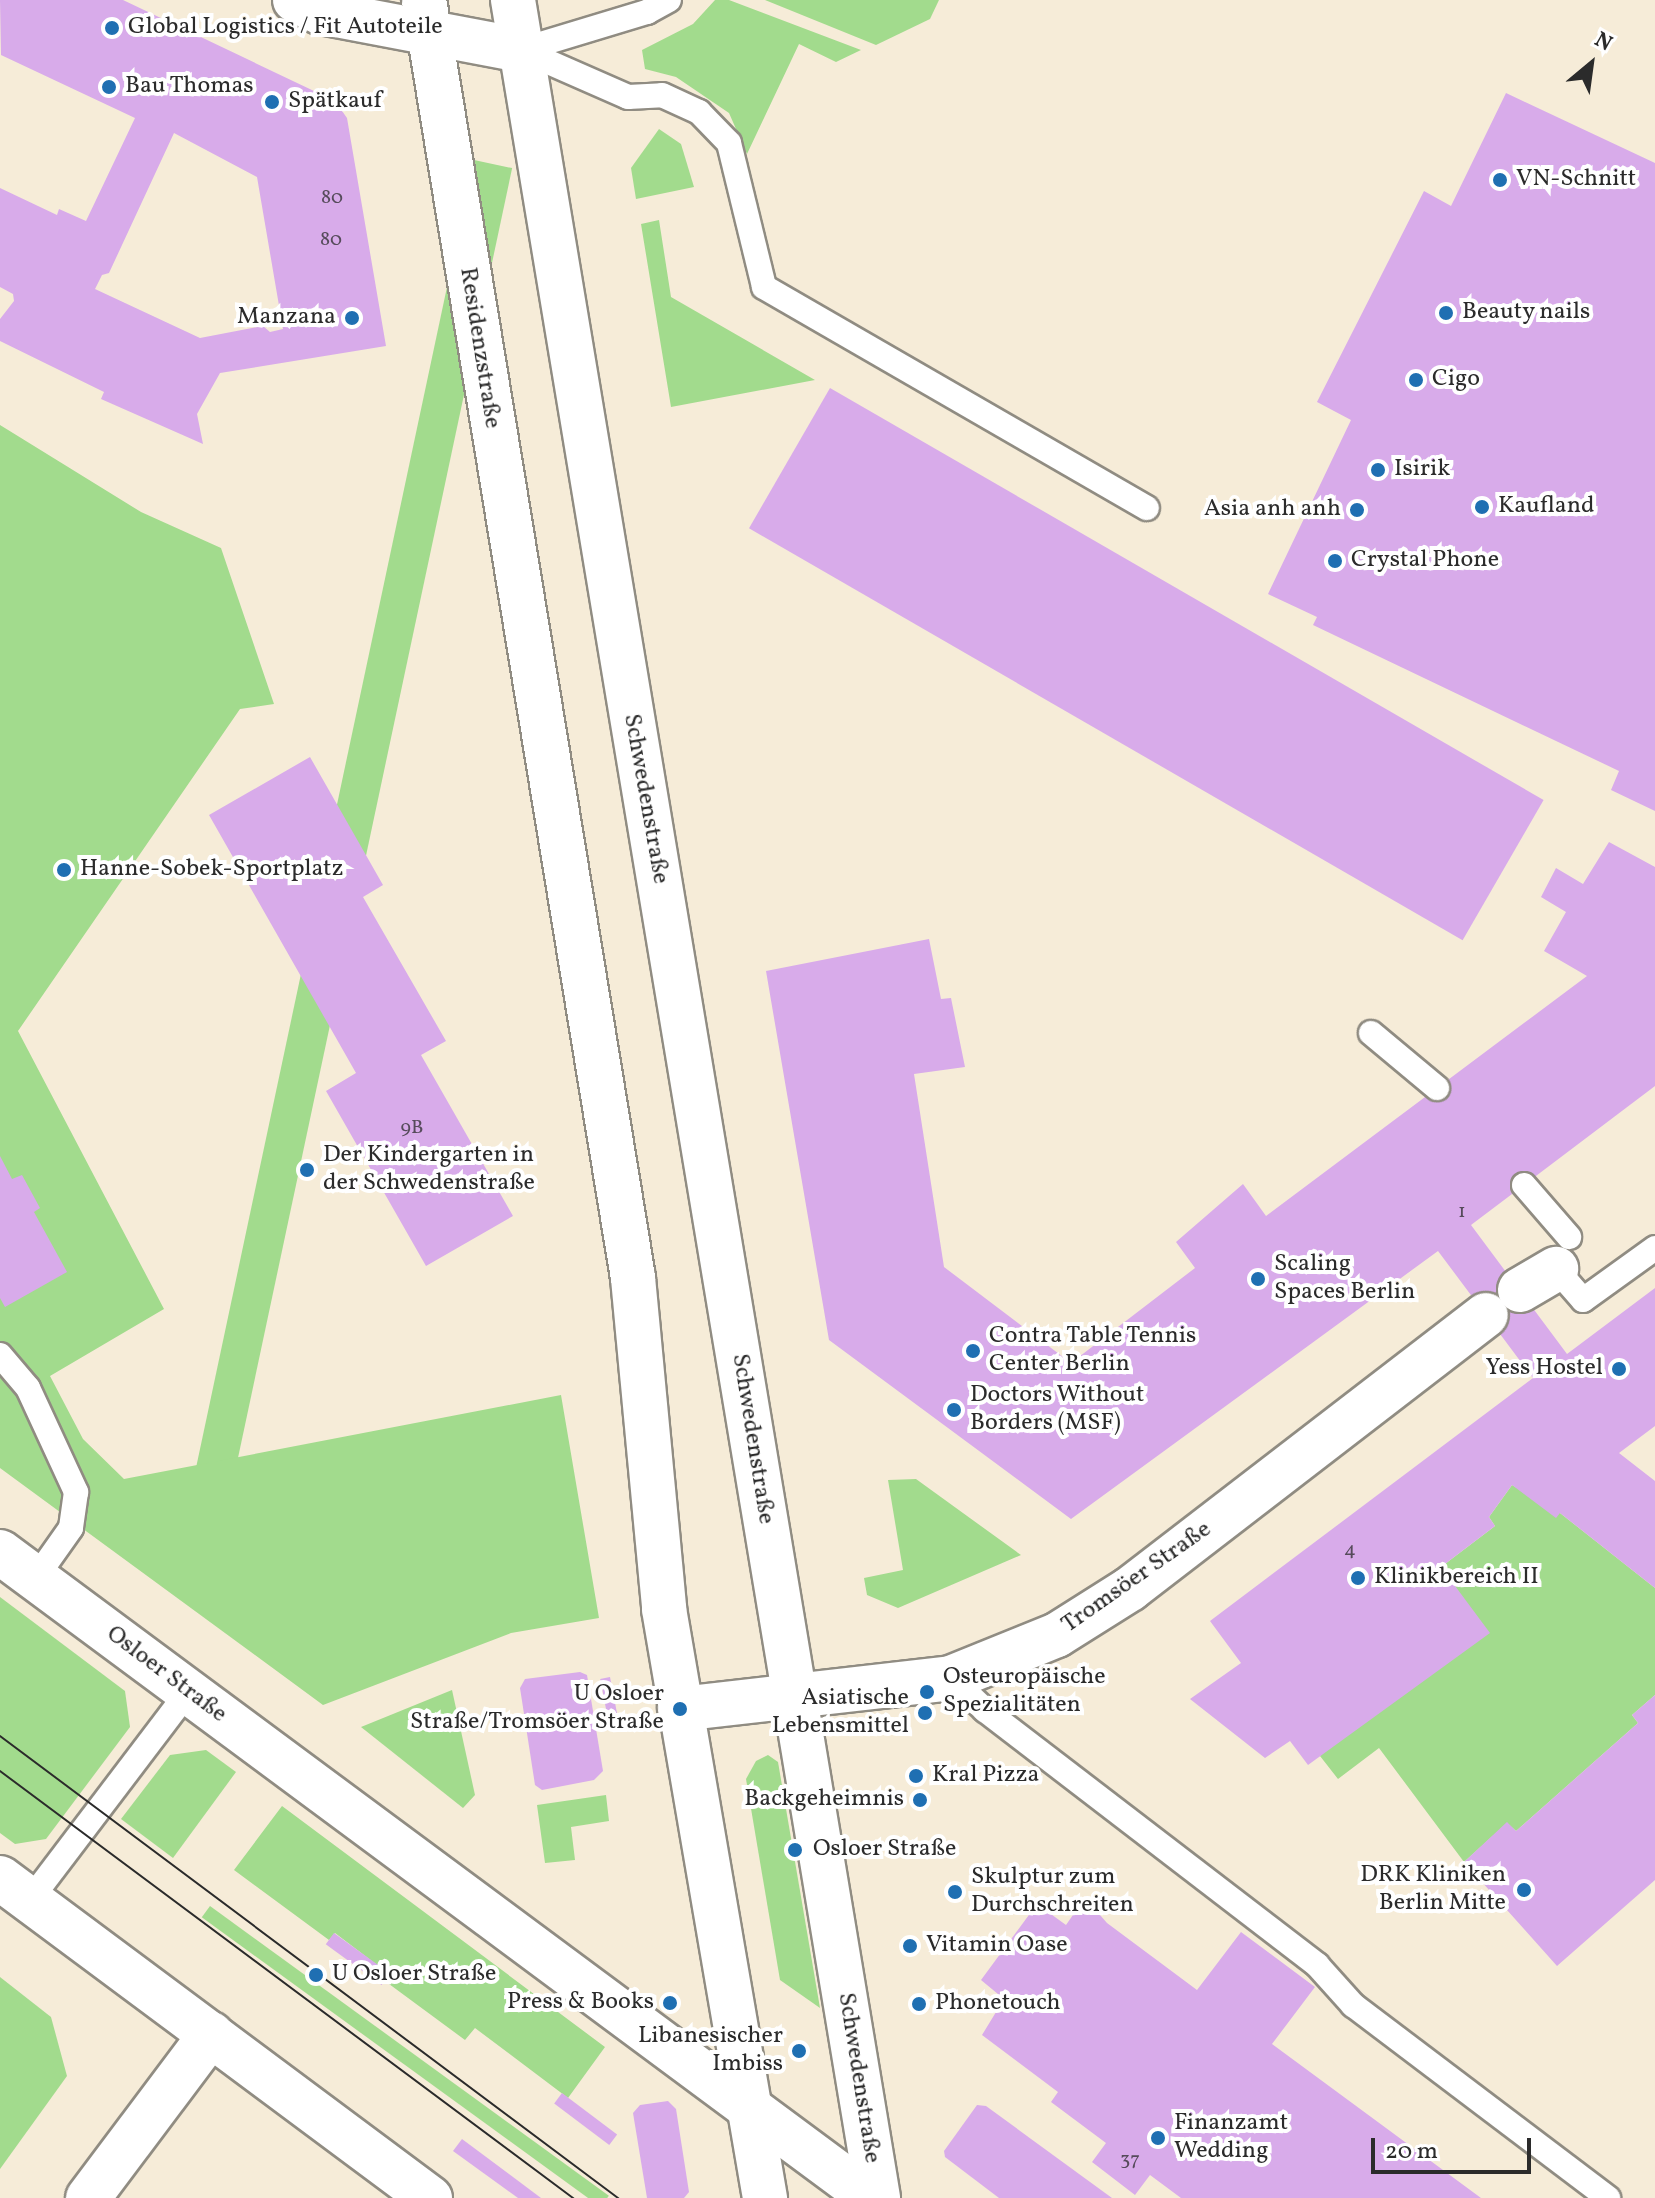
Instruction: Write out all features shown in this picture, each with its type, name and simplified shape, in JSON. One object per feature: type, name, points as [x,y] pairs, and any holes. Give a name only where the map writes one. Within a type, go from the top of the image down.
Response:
[{"type":"main road","points":[[295,0],[320,12],[426,17],[521,50],[513,0]]},
{"type":"main road","name":"Residenzstraße","points":[[426,17],[633,1278],[653,1531],[680,1709]]},
{"type":"main road","name":"Schwedenstraße","points":[[521,50],[878,2198]]},
{"type":"main road","name":"Tromsöer Straße","points":[[680,1709],[794,1693],[951,1678],[1057,1635],[1130,1589],[1533,1278]]},
{"type":"main road","name":"Osloer Straße","points":[[0,1552],[871,2198]]},
{"type":"main road","points":[[680,1709],[765,2198]]},
{"type":"main road","points":[[15,1889],[430,2198]]},
{"type":"main road","points":[[88,2198],[211,2034]]},
{"type":"lane","points":[[521,50],[647,12],[669,0]]},
{"type":"lane","points":[[521,50],[628,97],[662,95],[699,112],[729,143],[764,287],[1147,508]]},
{"type":"lane","points":[[1371,1033],[1437,1088]]},
{"type":"lane","points":[[1524,1185],[1533,1278],[1583,1300],[1655,1248]]},
{"type":"lane","points":[[0,1355],[28,1388],[76,1492],[71,1528],[35,1579]]},
{"type":"lane","points":[[951,1678],[985,1710],[1317,1965],[1353,2005],[1608,2198]]},
{"type":"lane","points":[[15,1889],[188,1692]]},
{"type":"green space","points":[[715,0],[729,0],[861,50],[836,62],[799,44],[747,154],[729,113],[676,77],[645,69],[642,50],[693,24]]},
{"type":"green space","points":[[765,0],[939,0],[930,19],[876,45]]},
{"type":"green space","points":[[659,129],[681,144],[694,187],[636,199],[631,168]]},
{"type":"green space","points":[[474,160],[512,168],[208,1599],[170,1591]]},
{"type":"green space","points":[[659,220],[671,297],[815,380],[671,407],[641,224]]},
{"type":"green space","points":[[0,425],[141,512],[221,548],[274,704],[240,709],[18,1031],[164,1309],[50,1376],[83,1439],[124,1479],[561,1395],[599,1618],[511,1633],[323,1705],[0,1468]]},
{"type":"green space","points":[[916,1479],[1021,1555],[898,1608],[867,1595],[864,1578],[903,1570],[888,1480]]},
{"type":"green space","points":[[1512,1485],[1560,1513],[1655,1588],[1655,1695],[1632,1715],[1638,1723],[1516,1831],[1507,1823],[1464,1862],[1379,1748],[1338,1779],[1320,1756],[1441,1567],[1495,1526],[1489,1517]]},
{"type":"green space","points":[[0,1597],[125,1691],[130,1727],[46,1839],[15,1844],[0,1833]]},
{"type":"green space","points":[[452,1690],[475,1795],[463,1808],[361,1727]]},
{"type":"green space","points":[[206,1750],[236,1772],[173,1858],[121,1819],[170,1755]]},
{"type":"green space","points":[[768,1755],[778,1762],[820,2008],[780,1980],[746,1779],[756,1761]]},
{"type":"green space","points":[[606,1795],[609,1821],[571,1827],[575,1860],[545,1863],[537,1805]]},
{"type":"green space","points":[[282,1806],[605,2047],[568,2098],[475,2028],[465,2040],[385,1981],[389,1974],[335,1933],[329,1940],[234,1870]]},
{"type":"green space","points":[[210,1906],[609,2196],[588,2198],[202,1917]]},
{"type":"green space","points":[[0,1977],[51,2017],[67,2076],[0,2169]]},
{"type":"building","points":[[0,0],[123,0],[335,101],[347,118],[386,346],[220,373],[197,414],[203,444],[101,399],[104,392],[0,341],[0,319],[14,301],[13,294],[0,287],[0,188],[57,215],[59,209],[86,221],[135,118],[1,55]],"holes":[[[174,133],[257,177],[283,329],[270,332],[263,326],[200,338],[95,289],[102,275],[109,273]]]},
{"type":"building","name":"Kaufland","points":[[1506,93],[1655,163],[1655,811],[1611,790],[1619,771],[1313,625],[1317,617],[1268,594],[1351,420],[1317,402],[1424,191],[1451,206]]},
{"type":"building","points":[[830,388],[1544,800],[1463,940],[749,528]]},
{"type":"building","points":[[310,757],[383,885],[363,897],[446,1041],[421,1055],[513,1216],[426,1266],[326,1091],[356,1073],[209,815]]},
{"type":"building","points":[[1609,842],[1655,867],[1655,1086],[1471,1225],[1567,1354],[1655,1288],[1655,1426],[1619,1453],[1655,1481],[1655,1588],[1560,1513],[1556,1518],[1512,1485],[1489,1517],[1495,1526],[1441,1567],[1490,1633],[1308,1765],[1290,1741],[1265,1758],[1190,1699],[1241,1663],[1210,1621],[1533,1378],[1438,1251],[1071,1519],[829,1340],[766,971],[929,939],[941,999],[951,998],[965,1067],[914,1074],[944,1267],[1071,1363],[1195,1268],[1176,1242],[1243,1184],[1266,1216],[1587,976],[1544,951],[1566,912],[1541,897],[1556,868],[1583,884]]},
{"type":"building","points":[[0,1156],[12,1179],[22,1175],[40,1208],[34,1212],[67,1272],[5,1307],[0,1298]]},
{"type":"building","points":[[580,1672],[587,1675],[603,1771],[594,1780],[542,1790],[535,1785],[520,1688],[525,1679]]},
{"type":"building","points":[[610,1677],[618,1720],[609,1722],[600,1679]]},
{"type":"building","points":[[1655,1695],[1655,1880],[1557,1966],[1464,1862],[1507,1822],[1516,1831],[1638,1723],[1632,1715]]},
{"type":"building","points":[[1086,1896],[1104,1909],[1100,1915],[1107,1923],[1197,1990],[1241,1932],[1315,1987],[1272,2044],[1481,2198],[1181,2198],[1150,2175],[1135,2195],[1092,2162],[1106,2143],[1051,2102],[1058,2092],[982,2035],[1004,1999],[981,1980],[1037,1904],[1066,1925]]},
{"type":"building","points":[[334,1933],[390,1974],[382,1985],[326,1944]]},
{"type":"building","points":[[562,2093],[617,2135],[609,2145],[554,2103]]},
{"type":"building","points":[[668,2101],[676,2109],[689,2192],[684,2198],[647,2198],[633,2113],[640,2105]]},
{"type":"building","points":[[977,2105],[986,2106],[1112,2198],[999,2198],[945,2157],[944,2151]]},
{"type":"building","points":[[462,2139],[541,2198],[518,2198],[453,2151]]},
{"type":"tram line","points":[[0,1736],[618,2198]]},
{"type":"tram line","points":[[0,1771],[573,2198]]},
{"type":"place","name":"Global Logistics / Fit Autoteile","points":[[112,28]]},
{"type":"place","name":"Bau Thomas","points":[[109,87]]},
{"type":"place","name":"Spätkauf","points":[[272,102]]},
{"type":"place","name":"VN-Schnitt","points":[[1500,180]]},
{"type":"place","name":"Beauty nails","points":[[1446,313]]},
{"type":"place","name":"Manzana","points":[[352,318]]},
{"type":"place","name":"Cigo","points":[[1416,380]]},
{"type":"place","name":"Isirik","points":[[1378,470]]},
{"type":"place","name":"Kaufland","points":[[1482,507]]},
{"type":"place","name":"Asia anh anh","points":[[1357,510]]},
{"type":"place","name":"Crystal Phone","points":[[1335,561]]},
{"type":"place","name":"Hanne-Sobek-Sportplatz","points":[[64,870]]},
{"type":"place","name":"Der Kindergarten in der Schwedenstraße","points":[[307,1170]]},
{"type":"place","name":"Scaling Spaces Berlin","points":[[1258,1279]]},
{"type":"place","name":"Contra Table Tennis Center Berlin","points":[[973,1351]]},
{"type":"place","name":"Yess Hostel","points":[[1619,1369]]},
{"type":"place","name":"Doctors Without Borders (MSF)","points":[[954,1410]]},
{"type":"place","name":"Klinikbereich II","points":[[1358,1578]]},
{"type":"place","name":"Osteuropäische Spezialitäten","points":[[927,1692]]},
{"type":"place","name":"U Osloer Straße/Tromsöer Straße","points":[[680,1709]]},
{"type":"place","name":"Asiatische Lebensmittel","points":[[925,1713]]},
{"type":"place","name":"Kral Pizza","points":[[916,1776]]},
{"type":"place","name":"Backgeheimnis","points":[[920,1800]]},
{"type":"place","name":"Osloer Straße","points":[[795,1850]]},
{"type":"place","name":"DRK Kliniken Berlin Mitte","points":[[1524,1890]]},
{"type":"place","name":"Skulptur zum Durchschreiten","points":[[955,1892]]},
{"type":"place","name":"Vitamin Oase","points":[[910,1946]]},
{"type":"place","name":"U Osloer Straße","points":[[316,1975]]},
{"type":"place","name":"Press & Books","points":[[670,2003]]},
{"type":"place","name":"Phonetouch","points":[[919,2004]]},
{"type":"place","name":"Libanesischer Imbiss","points":[[799,2051]]},
{"type":"place","name":"Finanzamt Wedding","points":[[1158,2138]]}]
